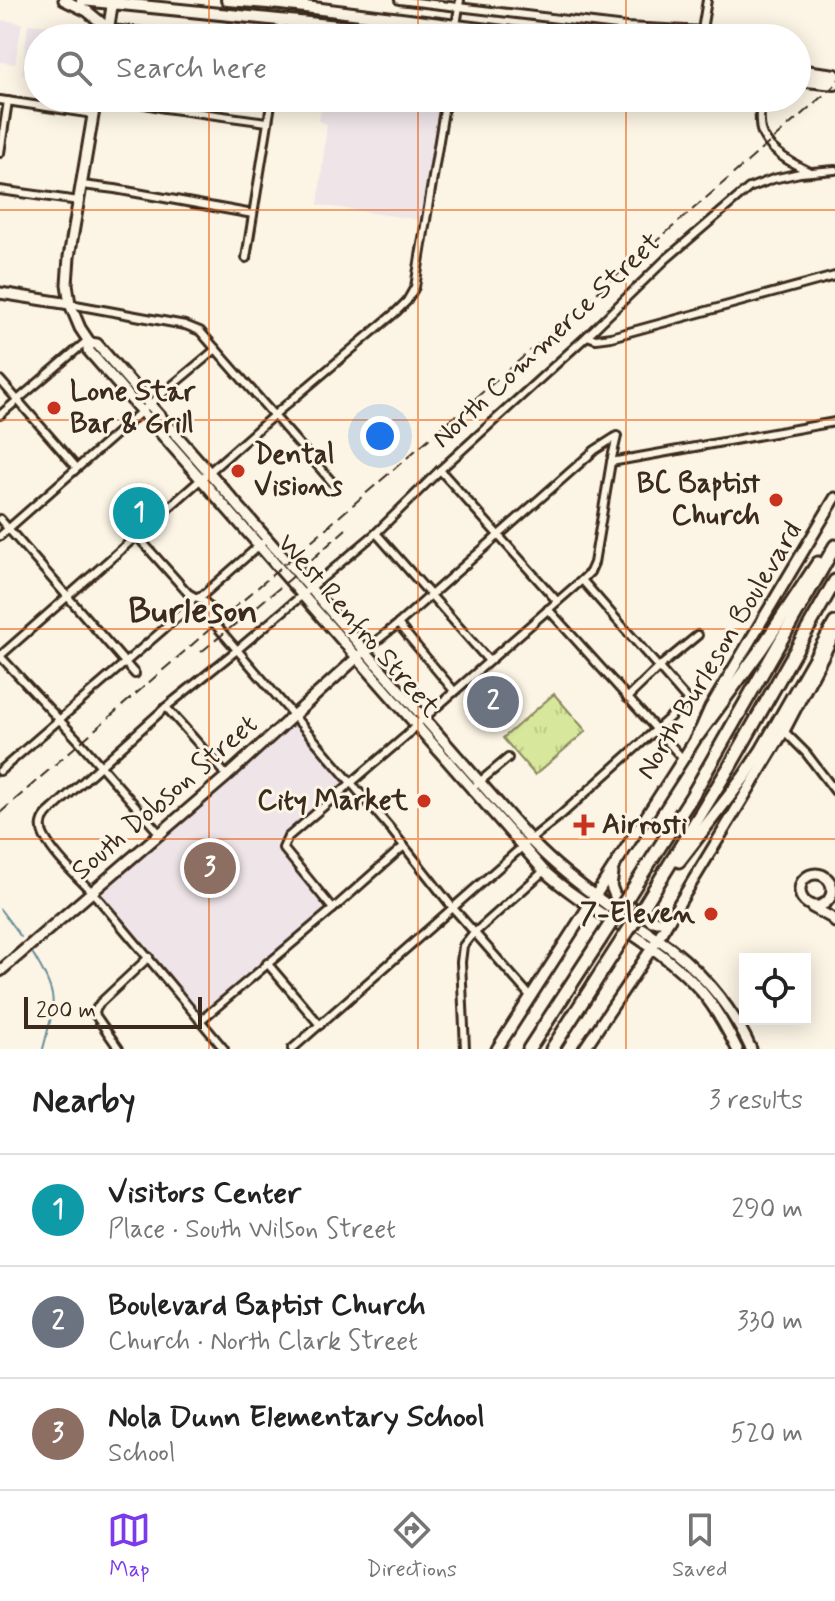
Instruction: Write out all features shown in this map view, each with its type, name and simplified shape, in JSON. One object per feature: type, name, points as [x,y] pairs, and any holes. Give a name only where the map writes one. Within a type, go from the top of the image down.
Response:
[{"type":"highway","points":[[698,735],[761,649],[835,535]]},
{"type":"highway","points":[[529,1049],[692,796],[835,546]]},
{"type":"highway","points":[[552,1049],[730,766],[835,581]]},
{"type":"highway","points":[[644,906],[744,777],[835,623]]},
{"type":"main road","points":[[64,0],[87,11],[99,24]]},
{"type":"main road","points":[[82,0],[320,24]]},
{"type":"main road","points":[[227,0],[281,2],[447,24]]},
{"type":"main road","points":[[110,24],[113,1]]},
{"type":"main road","points":[[811,72],[835,75]]},
{"type":"main road","points":[[811,81],[835,84]]},
{"type":"main road","points":[[0,293],[70,304],[68,267],[94,114]]},
{"type":"main road","name":"West Renfro Street","points":[[70,304],[89,342],[97,344],[146,407],[306,590]]},
{"type":"main road","name":"North Burleson Boulevard","points":[[497,1049],[698,735],[710,708],[835,498]]},
{"type":"main road","name":"West Renfro Street","points":[[263,542],[288,561],[306,590]]},
{"type":"main road","points":[[306,590],[424,718],[475,785],[526,843],[544,871],[563,888],[670,961],[701,991],[737,1049]]},
{"type":"main road","points":[[584,1049],[652,948],[784,731],[835,633]]},
{"type":"main road","name":"West Renfro Street","points":[[361,653],[415,726],[475,785]]},
{"type":"main road","name":"South Dobson Street","points":[[0,971],[227,776],[361,653]]},
{"type":"main road","points":[[526,843],[657,938],[685,962],[715,991],[751,1049]]},
{"type":"main road","points":[[615,866],[611,886],[615,896],[652,921],[670,917]]},
{"type":"main road","points":[[835,911],[830,874],[805,878],[801,898],[835,922]]},
{"type":"main road","points":[[809,905],[824,905],[833,892]]},
{"type":"main road","points":[[701,991],[708,994],[732,1027],[740,1027]]},
{"type":"street","points":[[399,0],[459,4],[605,24]]},
{"type":"street","points":[[703,24],[707,0]]},
{"type":"street","points":[[455,24],[459,4]]},
{"type":"street","points":[[281,20],[281,24]]},
{"type":"street","points":[[0,100],[24,103]]},
{"type":"street","points":[[0,153],[8,101]]},
{"type":"street","points":[[81,112],[94,114]]},
{"type":"street","points":[[194,112],[267,122]]},
{"type":"street","points":[[246,258],[269,112]]},
{"type":"street","points":[[160,834],[0,656],[407,301],[415,287],[444,112]]},
{"type":"street","points":[[760,112],[760,127],[771,145],[796,166],[810,173]]},
{"type":"street","name":"North Commerce Street","points":[[92,891],[53,850],[42,832],[47,814],[166,707],[376,533],[665,260],[749,188],[773,179],[835,170]]},
{"type":"street","points":[[82,185],[253,214]]},
{"type":"street","points":[[0,190],[79,201]]},
{"type":"street","points":[[587,336],[596,339],[611,337],[835,276]]},
{"type":"street","points":[[70,304],[193,327],[200,331],[332,482]]},
{"type":"street","points":[[0,415],[89,342]]},
{"type":"street","points":[[0,536],[216,349]]},
{"type":"street","points":[[0,380],[77,468]]},
{"type":"street","points":[[611,462],[835,422]]},
{"type":"street","points":[[333,909],[283,848],[288,837],[590,572],[617,436],[595,450],[361,653]]},
{"type":"street","points":[[440,470],[557,601]]},
{"type":"street","points":[[0,519],[135,674]]},
{"type":"street","points":[[376,533],[489,661]]},
{"type":"street","points":[[137,536],[193,600],[209,608],[207,616]]},
{"type":"street","points":[[0,771],[263,542]]},
{"type":"street","points":[[292,1049],[688,701],[582,580]]},
{"type":"street","points":[[193,600],[192,607],[215,624],[531,997]]},
{"type":"street","points":[[548,609],[683,759]]},
{"type":"street","points":[[398,624],[455,692]]},
{"type":"street","points":[[627,698],[698,635]]},
{"type":"street","points":[[166,707],[227,776]]},
{"type":"street","points":[[784,731],[806,753],[835,791]]},
{"type":"street","points":[[475,785],[508,758]]},
{"type":"street","points":[[200,1021],[404,846]]},
{"type":"street","points":[[465,1049],[461,952],[466,940],[544,871]]},
{"type":"street","points":[[92,891],[224,1049]]},
{"type":"street","points":[[119,1049],[95,1012],[100,1003],[149,957]]},
{"type":"street","points":[[267,963],[320,1025]]},
{"type":"shaded area","points":[[0,20],[22,23],[15,64],[0,62]]},
{"type":"shaded area","points":[[320,112],[439,112],[420,220],[318,205],[327,124],[319,121]]},
{"type":"shaded area","points":[[292,721],[346,783],[275,844],[328,908],[201,1014],[99,891]]},
{"type":"green space","points":[[554,694],[586,731],[535,775],[503,738]]},
{"type":"waterway","points":[[0,909],[21,937]]},
{"type":"waterway","points":[[33,954],[48,981],[53,1000],[43,1049]]},
{"type":"railway","points":[[811,106],[835,85]]},
{"type":"railway","points":[[0,813],[804,112]]},
{"type":"railway","points":[[201,652],[346,529]]},
{"type":"place","name":"Lone Star Bar & Grill","points":[[54,408]]},
{"type":"place","name":"Dental Visions","points":[[238,471]]},
{"type":"place","name":"BC Baptist Church","points":[[776,500]]},
{"type":"place","name":"Visitors Center","points":[[139,513]]},
{"type":"place","name":"Boulevard Baptist Church","points":[[493,702]]},
{"type":"place","name":"City Market","points":[[424,801]]},
{"type":"place","name":"Airrosti","points":[[584,825]]},
{"type":"place","name":"Nola Dunn Elementary School","points":[[210,868]]},
{"type":"place","name":"7-Eleven","points":[[711,914]]},
{"type":"district","name":"Burleson","points":[[193,612]]}]
